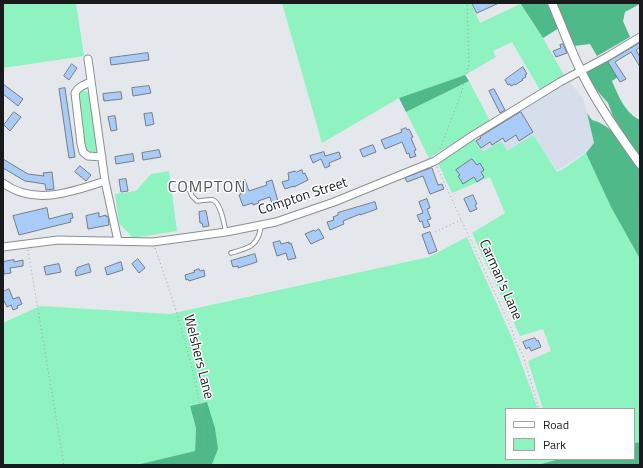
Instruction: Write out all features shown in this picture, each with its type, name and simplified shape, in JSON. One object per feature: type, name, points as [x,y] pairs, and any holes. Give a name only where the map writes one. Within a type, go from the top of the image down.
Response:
[{"type":"street","points":[[552,3],[581,71],[600,106],[640,164]]},
{"type":"street","name":"Compton Street","points":[[3,247],[58,240],[153,242],[226,232],[276,222],[334,202],[435,161],[472,136],[640,36]]},
{"type":"street","points":[[88,59],[105,181],[118,241]]},
{"type":"street","points":[[91,82],[82,85],[75,93],[81,144],[83,152],[88,156],[102,157]]},
{"type":"street","points":[[3,183],[23,193],[44,196],[62,194],[105,181]]},
{"type":"lane","points":[[189,189],[192,196],[197,201],[212,200],[215,202],[220,209],[226,232]]},
{"type":"lane","points":[[231,253],[248,248],[256,242],[260,233],[261,225]]},
{"type":"path","points":[[435,161],[461,94],[469,64],[468,3]]},
{"type":"path","name":"Carman's Lane","points":[[435,161],[523,355],[540,408]]},
{"type":"path","points":[[435,232],[462,219]]},
{"type":"path","name":"Welshers Lane","points":[[153,242],[177,313],[195,382],[204,428],[204,447],[202,457],[181,465]]},
{"type":"path","points":[[27,244],[64,465]]},
{"type":"path","points":[[626,465],[640,460]]},
{"type":"shaded area","points":[[570,82],[584,101],[594,143],[586,152],[557,171],[549,158],[507,151],[483,152],[474,138],[555,89]]},
{"type":"green space","points":[[3,3],[76,3],[84,56],[3,68]]},
{"type":"green space","points":[[282,3],[471,3],[480,23],[520,4],[543,38],[564,75],[540,90],[512,42],[493,51],[496,57],[465,75],[399,98],[322,143]]},
{"type":"green space","points":[[520,3],[547,3],[559,28],[543,38]]},
{"type":"green space","points":[[556,3],[640,4],[625,12],[623,21],[630,37],[597,56],[590,44],[574,46]]},
{"type":"green space","points":[[607,60],[618,77],[612,81],[620,98],[630,113],[640,120],[640,259],[611,207],[586,153],[594,143],[587,113],[592,120],[606,127],[618,138],[624,134],[613,116],[608,103],[593,86],[588,77],[587,70]]},
{"type":"green space","points":[[465,75],[469,81],[406,112],[399,98]]},
{"type":"green space","points":[[469,81],[490,121],[429,158],[406,112]]},
{"type":"green space","points":[[80,91],[89,93],[97,151],[91,154],[86,151],[78,95]]},
{"type":"green space","points":[[533,135],[557,172],[586,153],[611,207],[640,259],[640,442],[635,443],[635,408],[543,408],[528,361],[551,351],[543,329],[520,336],[472,233],[505,213],[490,177],[452,193],[438,163],[474,138],[483,152],[501,141],[507,151]]},
{"type":"green space","points":[[169,171],[177,231],[133,238],[119,223],[115,194],[136,191],[151,174]]},
{"type":"green space","points":[[467,237],[512,338],[538,408],[505,408],[505,460],[555,460],[538,465],[209,465],[212,464],[215,428],[206,402],[190,406],[196,428],[195,451],[136,465],[3,465],[3,323],[40,306],[170,314],[429,257]]},
{"type":"green space","points":[[207,402],[215,428],[218,449],[212,464],[136,465],[195,451],[196,428],[190,406]]},
{"type":"green space","points":[[640,442],[640,465],[538,465],[556,460],[635,460],[635,443]]},
{"type":"building","points":[[472,3],[499,3],[477,13]]},
{"type":"building","points":[[640,43],[640,47],[636,50],[640,57],[640,67],[631,52],[615,62],[626,79],[620,82],[608,62]]},
{"type":"building","points":[[563,44],[567,53],[556,57],[553,51],[561,48],[560,45]]},
{"type":"building","points":[[148,53],[149,60],[111,65],[110,58]]},
{"type":"building","points":[[72,64],[77,68],[69,80],[64,76]]},
{"type":"building","points":[[523,67],[527,74],[525,75],[526,77],[515,85],[508,85],[505,80]]},
{"type":"building","points":[[3,84],[23,99],[18,106],[3,94]]},
{"type":"building","points":[[149,86],[151,93],[133,96],[132,88]]},
{"type":"building","points":[[65,88],[75,157],[69,158],[59,89]]},
{"type":"building","points":[[494,89],[505,110],[500,113],[489,91]]},
{"type":"building","points":[[121,92],[122,99],[104,101],[103,94]]},
{"type":"building","points":[[14,112],[21,117],[10,131],[4,125]]},
{"type":"building","points":[[521,112],[533,132],[519,141],[516,135],[505,142],[503,138],[492,145],[490,142],[481,148],[476,141],[481,138],[480,137]]},
{"type":"building","points":[[152,113],[154,124],[146,126],[144,114]]},
{"type":"building","points":[[115,116],[117,130],[111,131],[108,117]]},
{"type":"building","points":[[406,128],[407,130],[409,129],[413,137],[411,138],[416,150],[414,151],[416,156],[410,158],[409,153],[407,154],[402,142],[385,149],[381,140],[402,132],[401,130]]},
{"type":"building","points":[[373,145],[376,152],[363,157],[360,150]]},
{"type":"building","points":[[159,150],[161,157],[143,160],[142,153]]},
{"type":"building","points":[[324,152],[325,156],[339,152],[341,158],[329,163],[330,166],[325,168],[321,159],[313,163],[310,156]]},
{"type":"building","points":[[133,154],[134,161],[116,164],[115,157]]},
{"type":"building","points":[[3,159],[28,174],[44,176],[43,173],[52,172],[54,189],[46,190],[45,184],[25,181],[3,168]]},
{"type":"building","points":[[472,159],[477,165],[480,163],[484,170],[481,172],[484,177],[477,182],[474,177],[463,184],[458,176],[460,175],[456,170]]},
{"type":"building","points":[[80,166],[91,175],[86,181],[75,172]]},
{"type":"building","points":[[432,168],[438,185],[442,184],[444,189],[430,194],[423,176],[407,182],[405,178]]},
{"type":"building","points":[[302,170],[303,174],[305,173],[308,180],[294,187],[285,189],[282,182],[289,180],[288,173]]},
{"type":"building","points":[[126,179],[128,191],[121,192],[119,180]]},
{"type":"building","points":[[245,180],[249,191],[267,185],[266,182],[272,180],[279,205],[273,207],[270,197],[258,201],[259,203],[253,205],[253,203],[243,206],[237,183]]},
{"type":"building","points":[[473,195],[477,204],[475,205],[477,209],[470,212],[464,199]]},
{"type":"building","points":[[427,199],[430,208],[427,209],[431,219],[427,220],[430,226],[424,228],[422,221],[420,222],[417,215],[423,213],[419,202]]},
{"type":"building","points":[[375,202],[377,209],[343,221],[344,224],[330,230],[327,222],[334,220],[333,217],[338,215],[338,213]]},
{"type":"building","points":[[47,208],[49,219],[72,213],[73,218],[70,219],[71,222],[19,235],[13,216]]},
{"type":"building","points":[[206,211],[209,226],[203,227],[202,223],[200,223],[199,212]]},
{"type":"building","points":[[99,213],[99,217],[106,215],[106,217],[108,216],[109,225],[88,229],[86,216]]},
{"type":"building","points":[[319,229],[324,238],[311,244],[305,234]]},
{"type":"building","points":[[430,232],[437,251],[429,254],[422,235]]},
{"type":"building","points":[[280,241],[281,244],[291,243],[296,258],[288,260],[286,253],[277,256],[273,243]]},
{"type":"building","points":[[255,254],[257,262],[238,268],[238,266],[233,267],[231,261]]},
{"type":"building","points":[[138,259],[145,268],[139,273],[132,264]]},
{"type":"building","points":[[14,260],[14,262],[23,260],[23,266],[10,268],[11,273],[4,274],[3,262]]},
{"type":"building","points":[[121,262],[123,270],[107,275],[105,268]]},
{"type":"building","points":[[59,264],[61,272],[46,275],[44,267]]},
{"type":"building","points":[[89,264],[91,272],[76,276],[75,271],[77,268]]},
{"type":"building","points":[[199,269],[200,271],[204,270],[205,276],[189,281],[188,279],[186,280],[185,275]]},
{"type":"building","points":[[9,289],[13,299],[19,297],[22,304],[13,310],[11,305],[7,307],[3,299],[3,292]]},
{"type":"building","points":[[535,338],[537,341],[538,340],[541,347],[531,351],[529,347],[526,349],[523,342]]},
{"type":"district","name":"COMPTON","points":[[207,188]]}]
